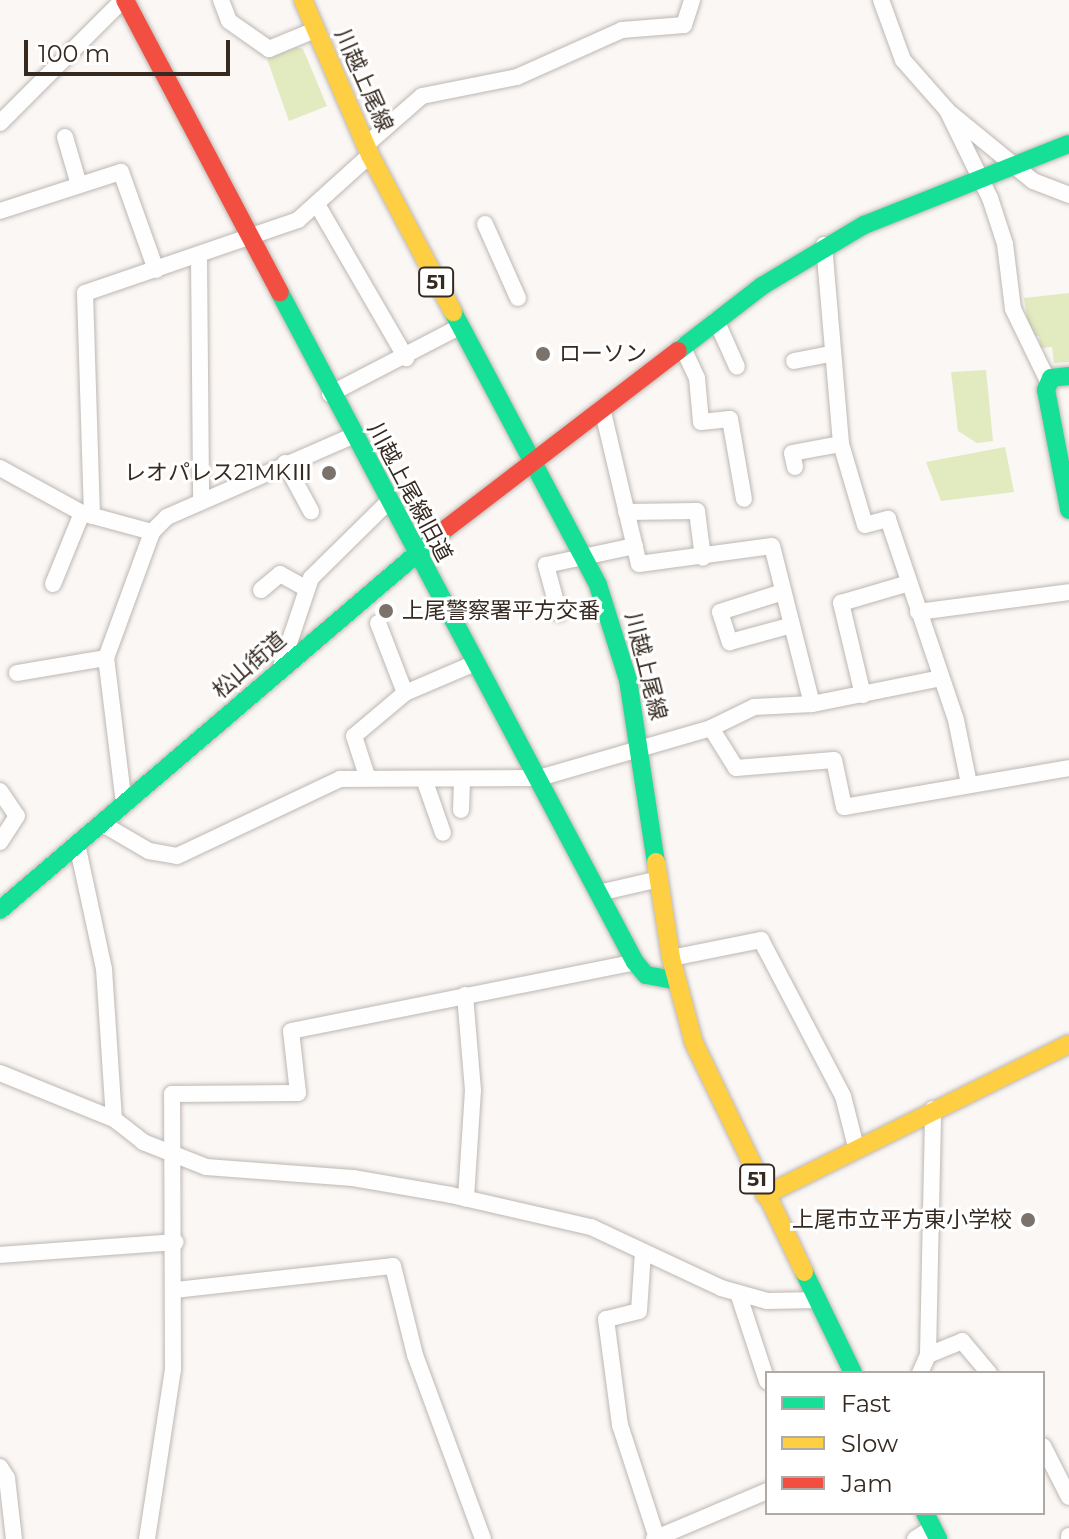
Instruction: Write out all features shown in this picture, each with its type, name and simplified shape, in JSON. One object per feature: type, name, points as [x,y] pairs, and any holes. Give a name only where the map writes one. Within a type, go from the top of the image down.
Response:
[{"type":"street","points":[[0,123],[124,0]]},
{"type":"street","name":"川越上尾線旧道","points":[[124,0],[352,436],[539,778],[635,962]]},
{"type":"street","points":[[221,0],[229,21],[269,49],[315,30]]},
{"type":"street","name":"川越上尾線","points":[[303,0],[368,150],[584,558],[620,648],[641,747],[675,980],[716,1096],[852,1371]]},
{"type":"street","points":[[53,584],[87,514],[85,293],[249,241],[318,206],[422,96],[517,77],[622,30],[684,25],[692,0]]},
{"type":"street","points":[[881,0],[903,60],[947,110],[1011,166],[1069,195]]},
{"type":"street","points":[[947,110],[977,180],[990,198],[1005,244],[1013,309],[1048,381],[1069,510]]},
{"type":"street","points":[[65,137],[79,185]]},
{"type":"street","name":"松山街道","points":[[0,910],[415,553],[716,320],[824,245],[1069,144]]},
{"type":"street","points":[[0,211],[121,172],[156,270]]},
{"type":"street","points":[[318,206],[406,358]]},
{"type":"street","points":[[485,224],[518,298]]},
{"type":"street","points":[[824,245],[841,444],[865,525],[888,519],[941,678],[969,784]]},
{"type":"street","points":[[199,257],[201,501]]},
{"type":"street","points":[[716,320],[737,367]]},
{"type":"street","points":[[330,394],[406,358],[459,327]]},
{"type":"street","points":[[682,346],[697,378],[701,422],[730,419],[744,499]]},
{"type":"street","points":[[794,361],[831,354]]},
{"type":"street","points":[[1048,381],[1069,376]]},
{"type":"street","points":[[602,408],[639,564],[703,558],[772,546],[812,704]]},
{"type":"street","points":[[124,804],[106,658],[152,532],[201,501],[352,436]]},
{"type":"street","points":[[795,467],[792,453],[841,444]]},
{"type":"street","points":[[285,463],[311,511]]},
{"type":"street","points":[[0,468],[87,514],[152,532]]},
{"type":"street","points":[[280,669],[311,578],[388,502]]},
{"type":"street","points":[[626,512],[697,511],[703,558]]},
{"type":"street","points":[[559,613],[546,565],[635,546]]},
{"type":"street","points":[[261,590],[280,574],[307,589]]},
{"type":"street","points":[[863,695],[841,603],[909,583]]},
{"type":"street","points":[[783,592],[720,612],[730,642],[792,625]]},
{"type":"street","points":[[918,612],[1069,592]]},
{"type":"street","points":[[378,623],[405,693]]},
{"type":"street","points":[[17,673],[106,658]]},
{"type":"street","points":[[367,776],[354,736],[405,693],[475,663]]},
{"type":"street","points":[[101,823],[149,851],[177,856],[340,779],[367,776],[462,780],[539,778],[711,728],[754,707],[812,704],[941,678]]},
{"type":"street","points":[[711,728],[736,768],[834,760],[844,807],[1069,768]]},
{"type":"street","points":[[424,779],[443,833]]},
{"type":"street","points":[[461,810],[462,780]]},
{"type":"street","points":[[0,791],[17,816],[0,842]]},
{"type":"street","points":[[77,844],[104,969],[114,1119]]},
{"type":"street","points":[[599,893],[659,879]]},
{"type":"street","points":[[0,895],[21,892]]},
{"type":"street","points":[[671,958],[761,940],[843,1096],[856,1147]]},
{"type":"street","points":[[147,1539],[173,1370],[176,1242],[172,1094],[298,1093],[291,1031],[635,962],[646,975],[675,980]]},
{"type":"street","points":[[465,995],[473,1090],[466,1199]]},
{"type":"street","points":[[765,1195],[856,1147],[1069,1044]]},
{"type":"street","points":[[0,1073],[114,1119],[143,1142],[206,1167],[353,1178],[466,1199],[591,1227],[738,1293],[767,1301],[818,1300]]},
{"type":"street","points":[[921,1371],[928,1355],[933,1109]]},
{"type":"street","points":[[0,1255],[176,1242]]},
{"type":"street","points":[[643,1252],[639,1311],[606,1319],[620,1425],[656,1538],[765,1492]]},
{"type":"street","points":[[175,1290],[393,1266],[415,1355],[483,1539]]},
{"type":"street","points":[[738,1293],[765,1375]]},
{"type":"street","points":[[928,1355],[962,1341],[987,1371]]},
{"type":"street","points":[[1045,1450],[1069,1497]]},
{"type":"street","points":[[0,1467],[7,1478],[14,1539]]},
{"type":"street","points":[[915,1539],[932,1527]]},
{"type":"green space","points":[[296,47],[303,49],[327,106],[289,121],[267,59]]},
{"type":"green space","points":[[1069,293],[1069,362],[1054,363],[1052,347],[1040,348],[1039,336],[1030,336],[1024,298]]},
{"type":"green space","points":[[986,370],[993,441],[977,443],[958,431],[951,372]]},
{"type":"green space","points":[[1005,447],[1014,492],[941,501],[926,462]]},
{"type":"traffic: fast","points":[[678,351],[762,286],[864,225],[1069,144]]},
{"type":"traffic: fast","points":[[280,293],[635,962],[646,975],[675,980]]},
{"type":"traffic: fast","points":[[453,312],[598,585],[628,680],[656,862]]},
{"type":"traffic: fast","points":[[1069,376],[1051,378],[1046,390],[1069,510]]},
{"type":"traffic: fast","points":[[0,910],[447,528]]},
{"type":"traffic: fast","points":[[804,1272],[852,1371]]},
{"type":"traffic: fast","points":[[926,1515],[938,1539]]},
{"type":"traffic: slow","points":[[303,0],[370,155],[453,312]]},
{"type":"traffic: slow","points":[[656,862],[671,958],[694,1043],[804,1272]]},
{"type":"traffic: slow","points":[[765,1195],[1069,1044]]},
{"type":"traffic: jam","points":[[125,0],[280,293]]},
{"type":"traffic: jam","points":[[447,528],[678,351]]},
{"type":"place","name":"ローソン","points":[[543,354]]},
{"type":"place","name":"レオパレス21MKⅢ","points":[[329,473]]},
{"type":"place","name":"上尾警察署平方交番","points":[[386,611]]},
{"type":"place","name":"上尾市立平方東小学校","points":[[1028,1220]]}]
